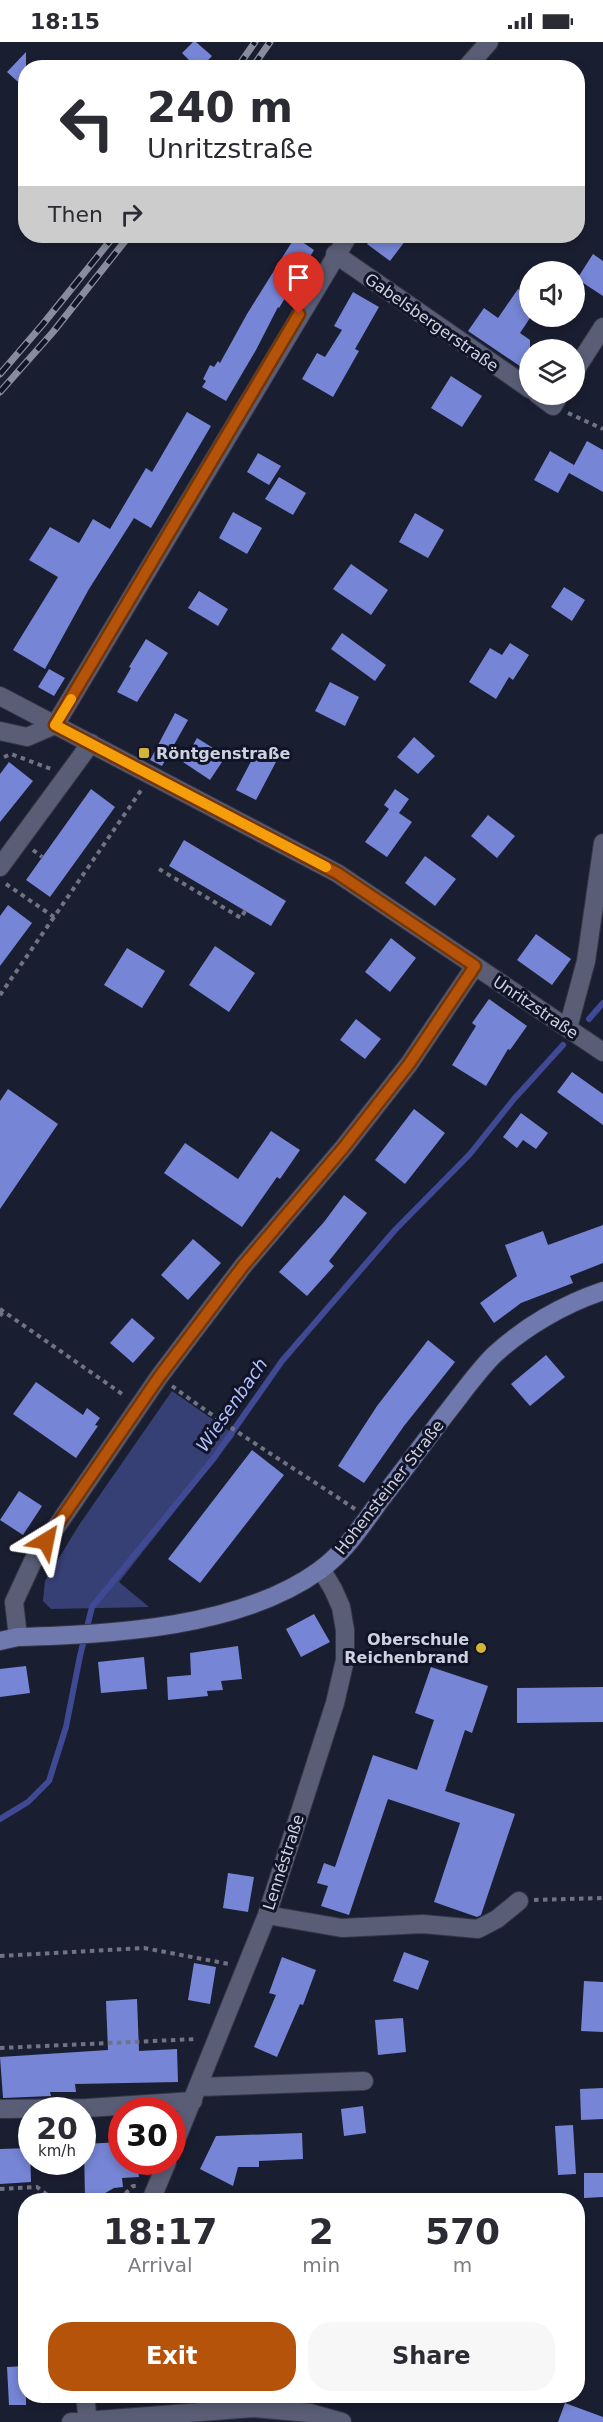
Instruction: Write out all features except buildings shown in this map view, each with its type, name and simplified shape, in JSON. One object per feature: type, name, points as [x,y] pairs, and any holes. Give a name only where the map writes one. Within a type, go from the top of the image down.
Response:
[{"type":"main road","name":"Hohensteiner Straße","points":[[0,1641],[18,1637],[61,1636],[160,1627],[215,1616],[294,1586],[321,1569],[348,1545],[469,1383],[494,1355],[553,1313],[583,1298],[603,1292]]},
{"type":"street","points":[[473,60],[489,42]]},
{"type":"street","points":[[0,731],[27,737],[55,725],[343,243]]},
{"type":"street","name":"Gabelsbergerstraße","points":[[335,254],[519,382]]},
{"type":"street","points":[[585,355],[603,327]]},
{"type":"street","name":"Unritzstraße","points":[[0,696],[337,873],[603,1052]]},
{"type":"street","points":[[0,867],[92,743]]},
{"type":"street","points":[[568,1028],[586,961],[603,843]]},
{"type":"street","points":[[18,1637],[14,1602],[33,1561],[159,1377],[243,1266],[344,1147],[409,1064],[475,966]]},
{"type":"street","name":"Lennéstraße","points":[[186,2117],[267,1915],[335,1703],[345,1660],[345,1630],[341,1607],[321,1569]]},
{"type":"street","points":[[267,1915],[342,1928],[423,1924],[478,1929],[497,1919],[519,1901]]},
{"type":"street","points":[[0,2109],[87,2108],[196,2094],[364,2081]]},
{"type":"street","points":[[154,2193],[162,2175]]},
{"type":"street","points":[[84,2403],[79,2421],[253,2408],[310,2413],[342,2422]]},
{"type":"path","points":[[564,405],[603,429]]},
{"type":"path","points":[[4,756],[11,754],[22,757],[67,776]]},
{"type":"path","points":[[0,995],[152,775]]},
{"type":"path","points":[[159,869],[241,918],[245,911]]},
{"type":"path","points":[[0,880],[54,917]]},
{"type":"path","points":[[190,888],[194,881]]},
{"type":"path","points":[[0,1316],[2,1310],[139,1406]]},
{"type":"path","points":[[159,1377],[222,1424],[259,1445],[368,1517]]},
{"type":"path","points":[[519,1901],[603,1898]]},
{"type":"path","points":[[0,1956],[144,1948],[247,1968]]},
{"type":"path","points":[[0,2048],[219,2038]]},
{"type":"path","points":[[0,2189],[37,2187],[44,2193]]},
{"type":"shaded area","points":[[172,1391],[235,1435],[119,1582],[149,1607],[51,1609],[43,1601],[45,1581],[79,1525]]},
{"type":"waterway","name":"Wiesenbach","points":[[589,1019],[603,1003]]},
{"type":"waterway","name":"Wiesenbach","points":[[0,1819],[28,1802],[49,1781],[66,1727],[92,1607],[214,1458],[282,1361],[395,1230],[470,1154],[514,1099],[563,1045]]},
{"type":"railway","points":[[243,60],[255,42]]},
{"type":"railway","points":[[258,60],[270,42]]},
{"type":"railway","points":[[0,374],[108,243]]},
{"type":"railway","points":[[0,392],[53,332],[123,243]]},
{"type":"slow traffic","points":[[71,699],[55,725],[326,867]]},
{"type":"place","name":"Röntgenstraße","points":[[144,753]]},
{"type":"place","name":"Oberschule Reichenbrand","points":[[481,1648]]},
{"type":"route","points":[[46,1541],[159,1377],[243,1266],[344,1147],[409,1064],[475,966],[337,873],[55,725],[299,314]]}]
